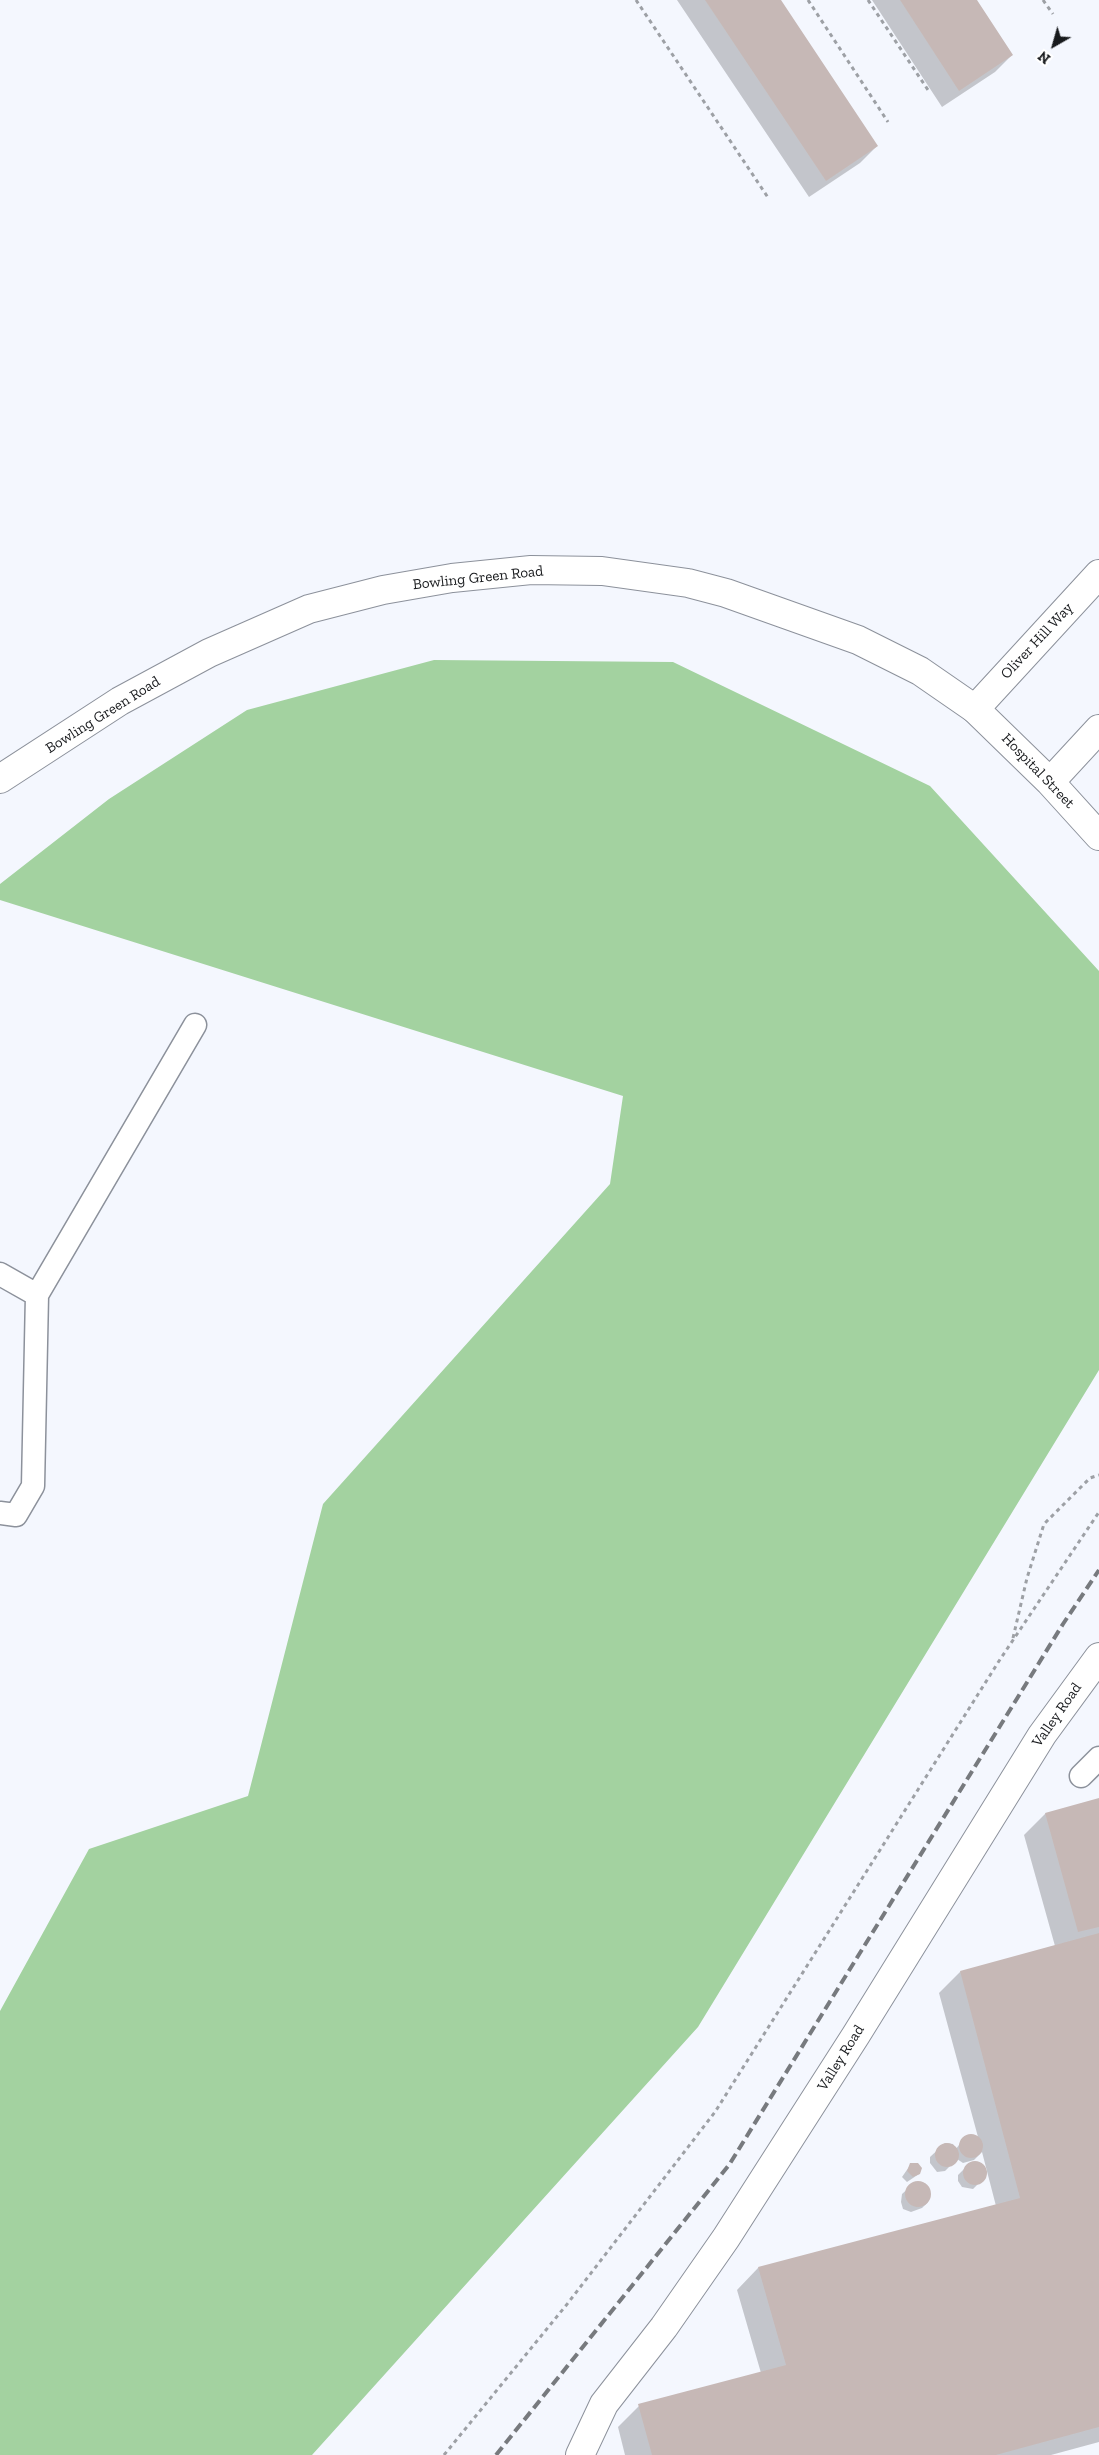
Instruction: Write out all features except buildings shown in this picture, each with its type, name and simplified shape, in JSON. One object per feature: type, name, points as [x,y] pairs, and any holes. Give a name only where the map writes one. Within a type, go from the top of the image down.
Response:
[{"type":"street","name":"Bowling Green Road","points":[[0,780],[120,701],[209,652],[309,609],[383,590],[452,578],[531,570],[602,571],[688,583],[726,593],[858,640],[920,671],[975,709]]},
{"type":"street","name":"Oliver Hill Way","points":[[975,709],[1099,574]]},
{"type":"street","name":"Hospital Street","points":[[975,709],[1050,782],[1099,836]]},
{"type":"street","points":[[1050,782],[1099,728]]},
{"type":"street","name":"Valley Road","points":[[580,2455],[604,2404],[664,2327],[726,2238],[856,2035],[1042,1735],[1099,1657]]},
{"type":"lane","points":[[0,1513],[16,1515],[33,1486],[37,1295],[195,1025]]},
{"type":"lane","points":[[0,1274],[37,1295]]},
{"type":"lane","points":[[1081,1776],[1099,1758]]},
{"type":"path","points":[[636,0],[769,199]]},
{"type":"path","points":[[808,0],[888,122]]},
{"type":"path","points":[[868,0],[930,93]]},
{"type":"path","points":[[1043,0],[1052,14]]},
{"type":"path","points":[[1013,1641],[1028,1578],[1044,1524],[1090,1478],[1099,1475]]},
{"type":"path","points":[[444,2455],[568,2303],[715,2112],[1013,1641],[1099,1512]]},
{"type":"green space","points":[[434,660],[673,662],[930,786],[1099,971],[1099,1370],[698,2027],[312,2455],[0,2455],[0,2011],[89,1849],[248,1796],[323,1504],[610,1184],[623,1096],[0,900],[0,884],[109,799],[247,710]]},
{"type":"railway","points":[[496,2455],[729,2165],[1063,1624],[1099,1570]]}]
